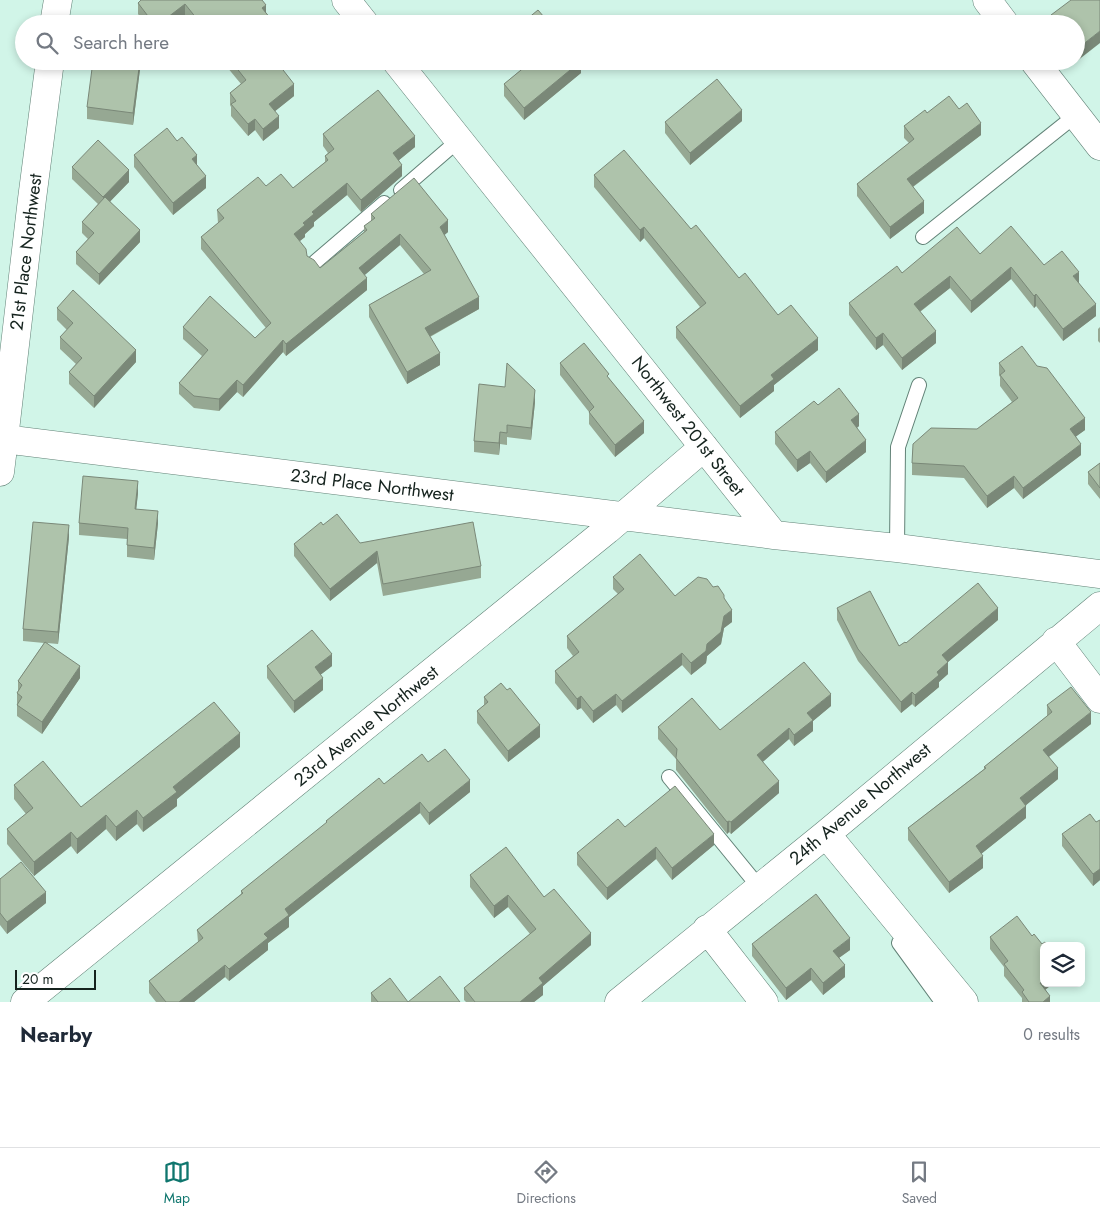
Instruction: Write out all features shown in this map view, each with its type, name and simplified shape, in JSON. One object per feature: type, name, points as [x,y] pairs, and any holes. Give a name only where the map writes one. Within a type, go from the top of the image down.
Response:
[{"type":"street","points":[[56,15],[58,0]]},
{"type":"street","points":[[346,0],[358,15]]},
{"type":"street","points":[[987,0],[999,15]]},
{"type":"street","name":"21st Place Northwest","points":[[2,438],[49,70]]},
{"type":"street","name":"Northwest 201st Street","points":[[403,70],[774,535]]},
{"type":"street","points":[[1041,70],[1100,146]]},
{"type":"street","points":[[0,472],[2,438]]},
{"type":"street","name":"23rd Place Northwest","points":[[2,438],[774,535]]},
{"type":"street","name":"23rd Avenue Northwest","points":[[25,1002],[624,516],[704,447]]},
{"type":"street","points":[[774,535],[897,548],[1100,574]]},
{"type":"street","name":"24th Avenue Northwest","points":[[619,1002],[826,834],[1100,606]]},
{"type":"street","points":[[1056,641],[1100,699]]},
{"type":"street","points":[[826,834],[964,1002]]},
{"type":"street","points":[[707,929],[764,1002]]},
{"type":"lane","points":[[923,237],[1076,115]]},
{"type":"lane","points":[[314,263],[460,140]]},
{"type":"lane","points":[[897,548],[898,447],[918,385]]},
{"type":"lane","points":[[668,777],[760,887]]},
{"type":"lane","points":[[867,883],[866,898],[942,1002]]},
{"type":"building","points":[[141,0],[262,0],[266,5],[262,8],[268,15],[194,15],[185,4],[171,15],[147,15],[138,3]]},
{"type":"building","points":[[1071,0],[1100,0],[1100,31],[1085,43],[1085,15],[1051,15]]},
{"type":"building","points":[[538,10],[542,15],[532,15]]},
{"type":"building","points":[[92,70],[139,70],[133,113],[87,107]]},
{"type":"building","points":[[238,70],[283,70],[294,84],[269,104],[279,116],[263,129],[255,119],[248,124],[231,104],[236,101],[230,93],[246,80]]},
{"type":"building","points":[[521,70],[570,70],[524,108],[504,84]]},
{"type":"building","points":[[717,79],[742,110],[690,153],[665,122]]},
{"type":"building","points":[[378,90],[415,136],[393,153],[402,165],[361,200],[347,183],[312,212],[314,214],[303,223],[305,225],[294,234],[306,249],[307,256],[314,260],[320,268],[367,230],[364,226],[375,218],[371,214],[414,178],[448,220],[440,227],[479,297],[425,328],[440,353],[407,372],[369,305],[431,270],[400,234],[359,268],[367,278],[286,344],[283,340],[243,385],[237,380],[219,399],[194,396],[179,383],[208,350],[183,327],[210,296],[255,338],[271,323],[201,237],[224,218],[217,210],[258,177],[266,186],[281,174],[293,188],[328,160],[325,156],[334,149],[323,134]]},
{"type":"building","points":[[949,96],[959,109],[967,103],[981,123],[907,179],[924,201],[890,227],[857,184],[914,139],[904,126],[925,110],[927,113]]},
{"type":"building","points":[[167,128],[177,141],[182,137],[197,155],[192,159],[206,176],[173,203],[134,155]]},
{"type":"building","points":[[98,140],[129,170],[103,197],[72,167]]},
{"type":"building","points":[[624,150],[691,229],[696,225],[739,278],[745,273],[778,315],[791,305],[818,338],[771,375],[774,379],[740,406],[676,327],[706,303],[644,227],[640,230],[594,175]]},
{"type":"building","points":[[105,197],[140,230],[99,274],[76,252],[94,233],[82,222]]},
{"type":"building","points":[[1011,226],[1044,265],[1062,251],[1079,272],[1073,276],[1096,304],[1063,329],[1036,294],[1034,296],[1011,267],[971,301],[950,276],[914,304],[936,331],[902,358],[883,333],[876,338],[849,303],[897,266],[902,273],[957,227],[980,254]]},
{"type":"building","points":[[73,290],[136,350],[94,396],[69,372],[82,358],[60,337],[73,323],[57,308]]},
{"type":"building","points":[[584,343],[609,374],[607,376],[644,421],[615,445],[589,412],[594,407],[560,363]]},
{"type":"building","points":[[1022,346],[1037,366],[1047,368],[1085,418],[1070,429],[1081,444],[1023,488],[1014,476],[987,496],[964,466],[912,463],[913,444],[931,428],[977,429],[1018,398],[1000,375],[1005,371],[999,363]]},
{"type":"building","points":[[507,363],[535,390],[531,428],[507,425],[507,433],[500,432],[499,443],[474,441],[479,384],[505,387]]},
{"type":"building","points":[[839,388],[859,414],[851,420],[866,440],[826,472],[810,451],[797,460],[775,432],[814,401],[818,405]]},
{"type":"building","points":[[1100,463],[1100,488],[1088,472]]},
{"type":"building","points":[[83,476],[138,481],[135,509],[158,511],[154,548],[127,545],[128,528],[79,523]]},
{"type":"building","points":[[337,514],[360,543],[473,522],[481,566],[383,584],[377,551],[330,589],[294,544],[321,522],[323,525]]},
{"type":"building","points":[[33,522],[69,525],[58,632],[23,629]]},
{"type":"building","points":[[640,554],[675,596],[698,577],[707,579],[713,587],[718,586],[732,610],[724,616],[721,632],[707,644],[706,651],[691,663],[682,653],[622,701],[616,694],[593,711],[581,696],[577,699],[555,671],[579,652],[567,636],[624,589],[613,577]]},
{"type":"building","points":[[978,583],[998,608],[942,655],[948,662],[937,672],[939,675],[915,695],[912,692],[901,702],[858,649],[837,608],[870,591],[899,646],[906,643]]},
{"type":"building","points":[[312,630],[332,654],[315,667],[323,678],[294,701],[267,666]]},
{"type":"building","points":[[45,642],[80,666],[42,722],[17,705],[22,697],[17,693],[22,685],[18,681]]},
{"type":"building","points":[[804,662],[831,694],[807,713],[813,720],[794,735],[789,728],[757,755],[779,781],[731,822],[727,822],[676,758],[677,749],[658,727],[692,698],[720,730]]},
{"type":"building","points":[[501,683],[507,690],[510,688],[540,725],[508,751],[477,711],[488,702],[484,697]]},
{"type":"building","points":[[1071,687],[1091,712],[1043,750],[1058,768],[1020,798],[1026,806],[976,846],[983,856],[949,882],[908,828],[986,768],[984,767],[1052,712],[1047,705]]},
{"type":"building","points":[[214,702],[240,733],[173,787],[177,792],[143,818],[137,810],[116,827],[106,815],[77,839],[71,832],[34,862],[7,829],[33,808],[14,785],[43,761],[81,807]]},
{"type":"building","points":[[445,749],[470,780],[429,813],[420,802],[285,909],[289,915],[264,934],[268,938],[229,969],[225,965],[179,1002],[166,1002],[149,981],[203,938],[197,930],[243,893],[241,891],[379,778],[384,784],[422,754],[428,762]]},
{"type":"building","points":[[675,786],[714,834],[672,868],[656,847],[607,888],[577,853],[618,819],[625,827]]},
{"type":"building","points":[[1090,814],[1096,822],[1100,820],[1100,869],[1093,874],[1062,834]]},
{"type":"building","points":[[506,847],[544,897],[554,889],[591,933],[539,978],[543,983],[520,1002],[475,1002],[464,988],[536,929],[508,895],[494,906],[470,875]]},
{"type":"building","points":[[21,862],[46,892],[7,922],[0,913],[0,879]]},
{"type":"building","points":[[816,894],[850,938],[833,951],[845,965],[823,983],[811,968],[786,988],[752,944]]},
{"type":"building","points":[[1017,916],[1032,936],[1034,934],[1040,942],[1040,987],[1043,987],[1050,996],[1043,1002],[1029,1002],[1022,992],[1024,990],[1004,964],[1008,961],[990,937]]},
{"type":"building","points":[[440,976],[460,1002],[408,1002]]},
{"type":"building","points":[[390,978],[408,1002],[378,1002],[371,993]]}]
